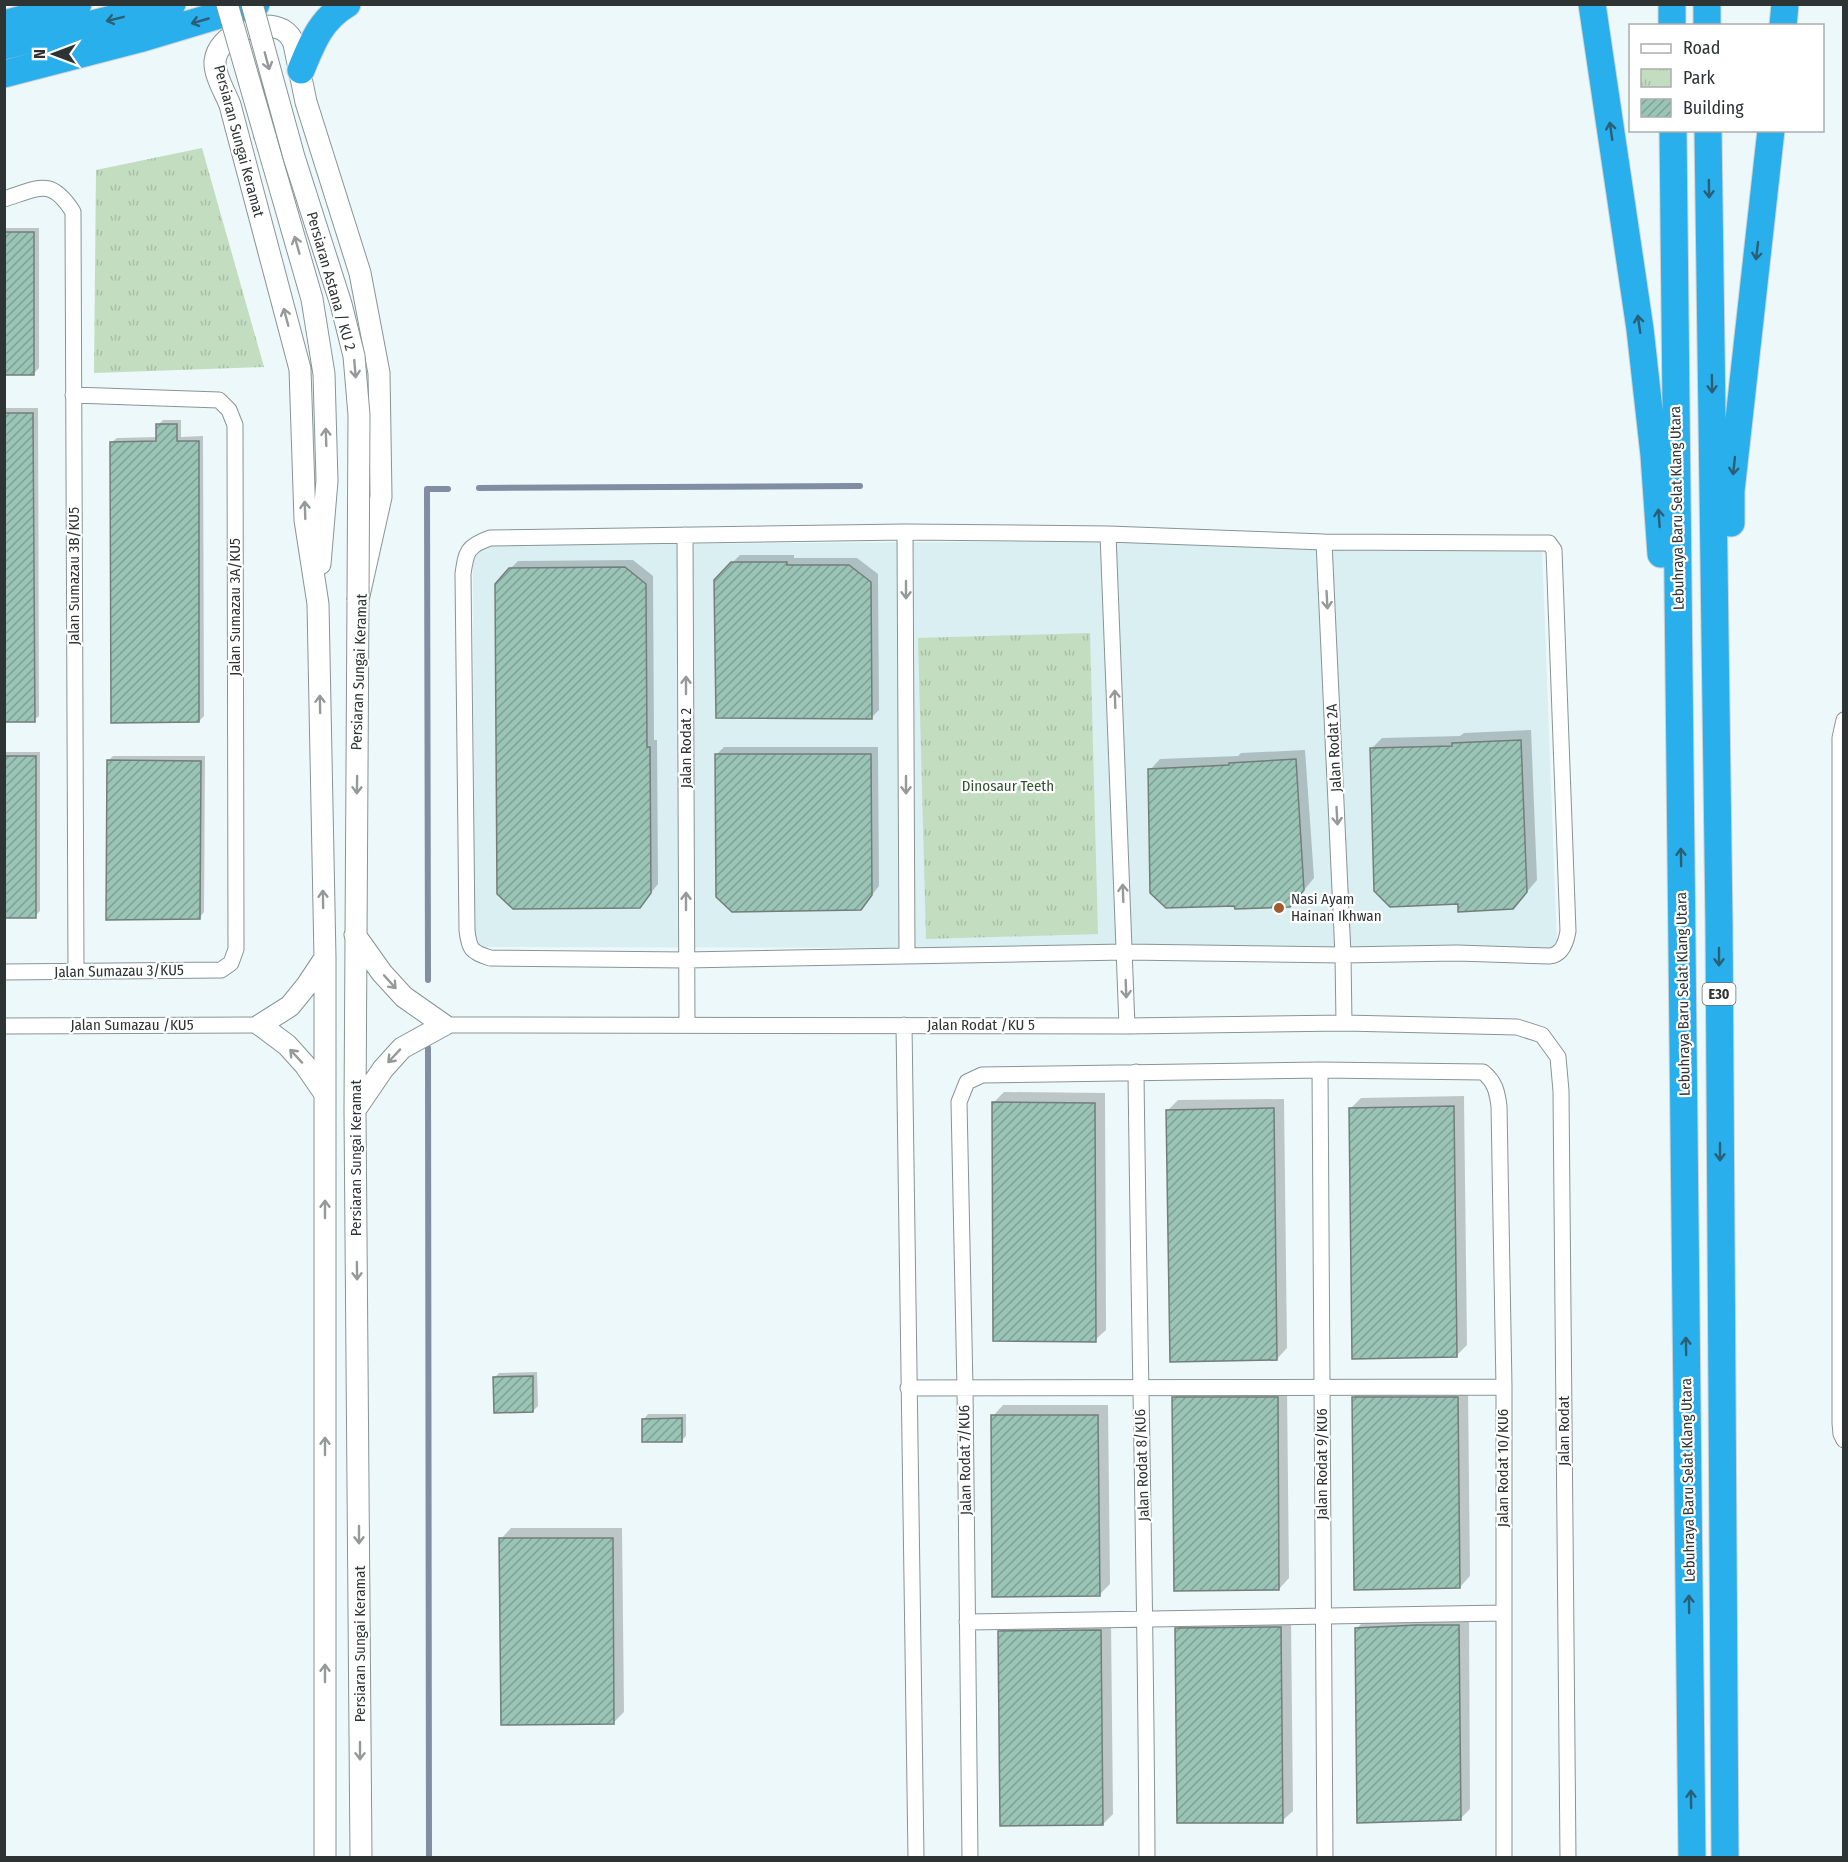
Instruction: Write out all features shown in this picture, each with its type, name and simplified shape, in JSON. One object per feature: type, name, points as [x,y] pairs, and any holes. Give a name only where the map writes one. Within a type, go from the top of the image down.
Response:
[{"type":"highway","points":[[4,24],[78,4]]},
{"type":"highway","points":[[4,46],[172,4]]},
{"type":"highway","points":[[4,74],[139,39],[256,4]]},
{"type":"highway","points":[[301,70],[319,30],[335,11],[347,4]]},
{"type":"highway","points":[[1593,4],[1640,329],[1654,455],[1661,555],[1680,701]]},
{"type":"highway","points":[[1672,4],[1672,24]]},
{"type":"highway","points":[[1707,4],[1707,24]]},
{"type":"highway","points":[[1783,24],[1785,4]]},
{"type":"highway","name":"Lebuhraya Baru Selat Klang Utara","points":[[1673,132],[1692,1857]]},
{"type":"highway","name":"E30","points":[[1708,132],[1719,922],[1725,1857]]},
{"type":"highway","points":[[1719,922],[1731,491],[1771,132]]},
{"type":"street","name":"Persiaran Astana / KU 2","points":[[227,4],[312,299],[324,374],[327,481],[317,600]]},
{"type":"street","name":"Persiaran Astana / KU 2","points":[[252,4],[294,157],[341,304],[354,356],[359,415],[358,600]]},
{"type":"street","name":"Persiaran Sungai Keramat","points":[[325,1857],[325,1094],[317,600],[305,520],[300,369],[231,105],[218,76],[215,61],[222,43],[232,36],[243,30],[269,27],[282,29],[291,36],[301,70],[306,102],[360,273],[379,373],[381,497],[358,600],[355,1111],[361,1857]]},
{"type":"street","name":"Jalan Sumazau 3B/KU5","points":[[4,199],[40,188],[53,189],[65,199],[73,212],[76,971]]},
{"type":"street","name":"Jalan Sumazau 3A/KU5","points":[[73,395],[219,400],[229,411],[235,425],[236,950],[231,963]]},
{"type":"street","points":[[906,532],[907,954]]},
{"type":"street","points":[[906,532],[1108,534],[1324,542],[1549,543],[1554,550],[1568,931],[1564,946],[1555,955],[1549,956],[1457,953],[1343,955],[1125,952],[907,954],[686,960],[490,958],[476,954],[469,945],[463,574],[466,552],[477,542],[490,538],[906,532]]},
{"type":"street","points":[[1108,534],[1127,1026]]},
{"type":"street","name":"Jalan Rodat 2","points":[[685,535],[687,1025]]},
{"type":"street","name":"Jalan Rodat 2A","points":[[1324,542],[1343,955],[1344,1023]]},
{"type":"street","points":[[1844,720],[1840,738],[1842,859],[1840,1423],[1844,1440]]},
{"type":"street","points":[[355,935],[382,973],[404,997],[444,1026],[402,1048],[383,1069],[355,1111]]},
{"type":"street","points":[[324,958],[290,1006],[260,1025],[287,1045],[305,1065],[325,1094]]},
{"type":"street","name":"Jalan Sumazau 3/KU5","points":[[4,972],[220,970],[231,963]]},
{"type":"street","name":"Jalan Rodat /KU 5","points":[[444,1026],[904,1024],[1127,1026],[1344,1023],[1517,1027]]},
{"type":"street","points":[[904,1024],[916,1857]]},
{"type":"street","name":"Jalan Sumazau /KU5","points":[[4,1026],[260,1025]]},
{"type":"street","name":"Jalan Rodat","points":[[1517,1027],[1542,1035],[1558,1057],[1562,1091],[1568,1857]]},
{"type":"street","points":[[1136,1072],[1320,1070]]},
{"type":"street","name":"Jalan Rodat 10/KU6","points":[[1320,1070],[1483,1072],[1491,1079],[1497,1091],[1504,1387],[1504,1857]]},
{"type":"street","name":"Jalan Rodat 9/KU6","points":[[1320,1070],[1325,1857]]},
{"type":"street","name":"Jalan Rodat 7/KU6","points":[[969,1857],[965,1388],[959,1102],[966,1082],[982,1075],[1136,1072]]},
{"type":"street","name":"Jalan Rodat 8/KU6","points":[[1136,1072],[1146,1619],[1147,1857]]},
{"type":"street","points":[[908,1388],[1504,1387]]},
{"type":"street","points":[[325,1504],[334,1519],[344,1519],[352,1507],[359,1477]]},
{"type":"street","points":[[967,1622],[1503,1613]]},
{"type":"shaded area","points":[[1126,541],[1542,549],[1557,945],[1550,949],[480,947],[475,939],[473,558],[480,549],[493,545]]},
{"type":"green space","points":[[202,148],[264,367],[94,373],[96,170]]},
{"type":"green space","name":"Dinosaur Teeth","points":[[1090,633],[1098,934],[926,939],[918,638]]},
{"type":"building","points":[[4,232],[34,232],[34,375],[4,375]]},
{"type":"building","points":[[4,413],[33,413],[35,722],[4,722]]},
{"type":"building","points":[[156,424],[177,424],[177,441],[199,441],[199,722],[111,723],[110,442],[156,441]]},
{"type":"building","points":[[731,562],[849,565],[871,582],[872,719],[716,718],[714,580]]},
{"type":"building","points":[[625,567],[646,584],[651,893],[640,908],[513,909],[497,894],[495,584],[509,568]]},
{"type":"building","points":[[1521,740],[1527,892],[1513,909],[1458,912],[1458,904],[1390,907],[1374,891],[1370,748],[1452,746],[1452,743]]},
{"type":"building","points":[[715,754],[871,754],[872,895],[861,910],[732,912],[716,897]]},
{"type":"building","points":[[4,756],[36,756],[36,918],[4,918]]},
{"type":"building","points":[[1296,759],[1304,890],[1290,907],[1166,908],[1150,893],[1148,769]]},
{"type":"building","points":[[107,760],[201,761],[200,919],[106,920]]},
{"type":"building","points":[[992,1102],[1095,1103],[1096,1342],[993,1341]]},
{"type":"building","points":[[1454,1106],[1457,1357],[1352,1359],[1349,1108]]},
{"type":"building","points":[[1274,1108],[1277,1360],[1170,1362],[1166,1110]]},
{"type":"building","points":[[533,1376],[533,1412],[494,1413],[493,1377]]},
{"type":"building","points":[[1172,1397],[1278,1397],[1279,1590],[1174,1591]]},
{"type":"building","points":[[1352,1397],[1458,1397],[1460,1588],[1354,1590]]},
{"type":"building","points":[[991,1415],[1098,1415],[1100,1596],[992,1597]]},
{"type":"building","points":[[682,1418],[682,1442],[642,1442],[642,1419]]},
{"type":"building","points":[[499,1538],[613,1538],[614,1724],[501,1725]]},
{"type":"building","points":[[1459,1625],[1461,1820],[1357,1823],[1355,1628]]},
{"type":"building","points":[[1281,1627],[1283,1823],[1177,1823],[1175,1628]]},
{"type":"building","points":[[1101,1630],[1103,1825],[1000,1826],[998,1631]]},
{"type":"waterway","points":[[479,488],[860,486]]},
{"type":"waterway","points":[[428,980],[427,489],[448,489]]},
{"type":"waterway","points":[[428,1048],[429,1858]]},
{"type":"place","name":"Nasi Ayam Hainan Ikhwan","points":[[1279,908]]}]
